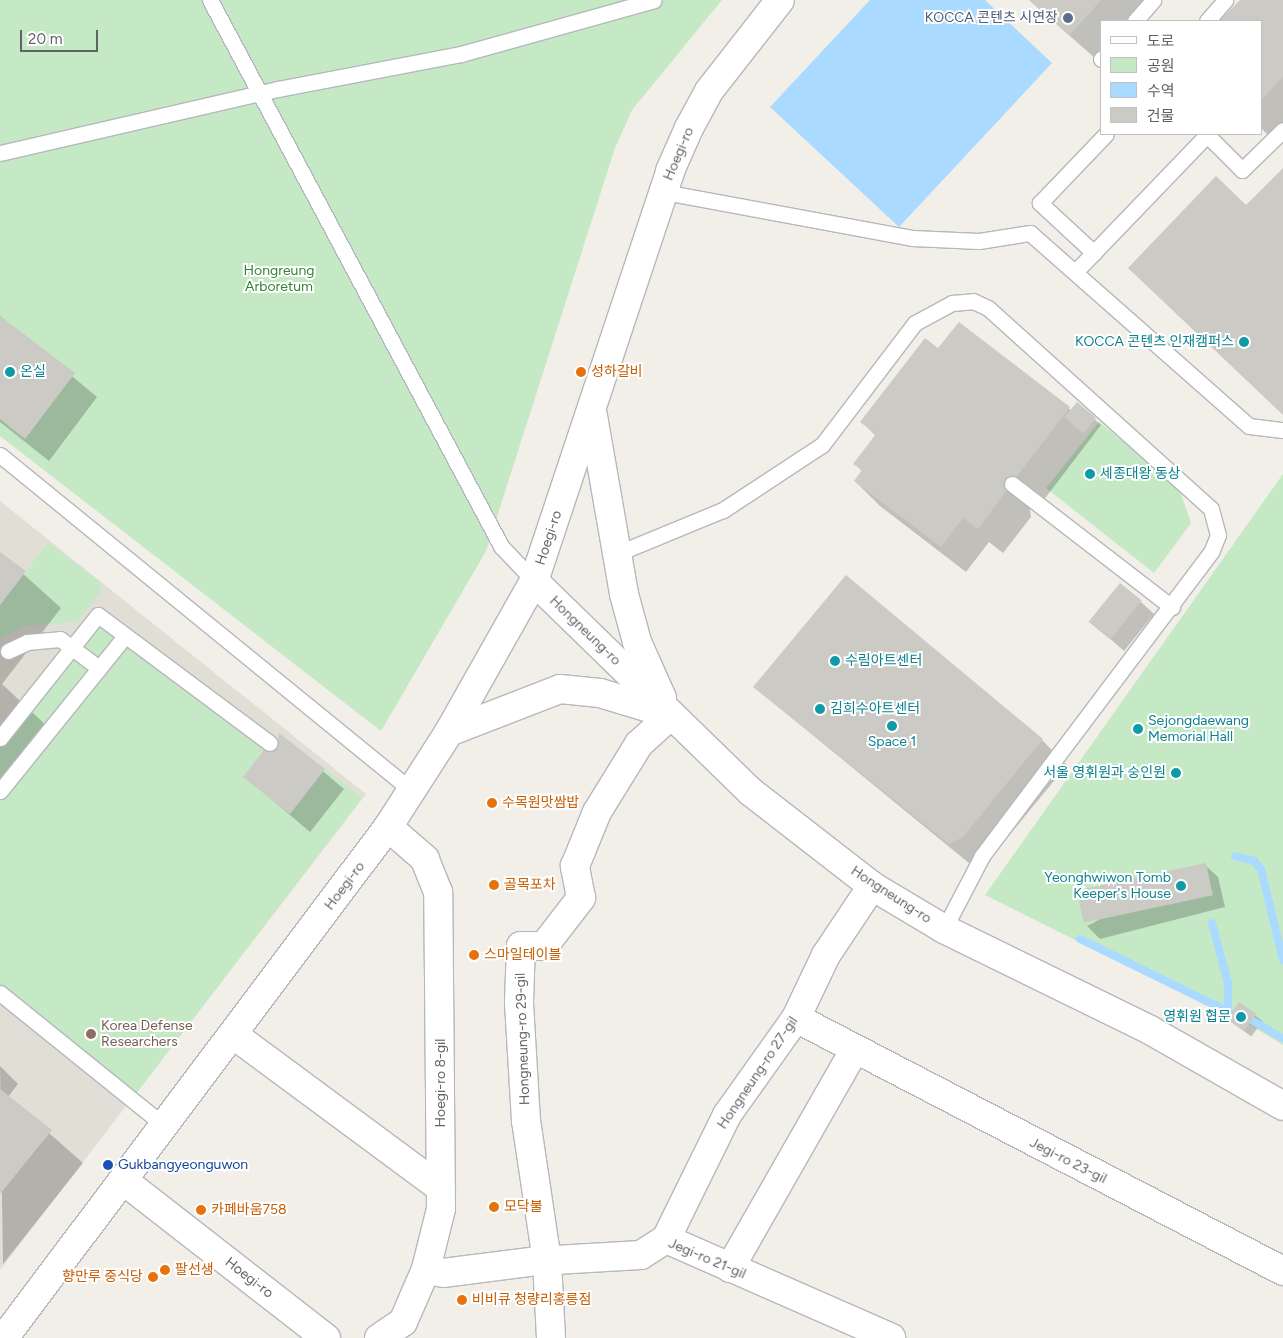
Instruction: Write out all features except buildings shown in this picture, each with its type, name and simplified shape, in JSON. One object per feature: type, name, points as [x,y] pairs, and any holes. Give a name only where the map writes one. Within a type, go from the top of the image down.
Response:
[{"type":"street","name":"Hoegi-ro","points":[[4,1338],[166,1126],[388,826],[449,732],[534,582],[593,410],[664,192],[709,91],[780,0]]},
{"type":"street","points":[[593,410],[616,554],[638,642],[671,714]]},
{"type":"street","name":"Hongneung-ro","points":[[534,582],[751,792],[872,886],[944,930],[1150,1030],[1283,1106]]},
{"type":"street","points":[[449,732],[560,689],[600,692],[671,714]]},
{"type":"street","name":"Hongneung-ro 29-gil","points":[[551,1338],[547,1261],[526,1121],[519,1002],[521,946],[544,946],[581,898],[575,866],[596,812],[639,744],[671,714]]},
{"type":"street","name":"Hoegi-ro 8-gil","points":[[379,1338],[407,1330],[426,1269],[441,1209],[438,892],[425,859],[388,826]]},
{"type":"street","name":"Hongneung-ro 27-gil","points":[[666,1239],[727,1115],[796,1018],[826,955],[872,886]]},
{"type":"street","name":"Jegi-ro 23-gil","points":[[796,1018],[854,1051],[1283,1271]]},
{"type":"street","points":[[234,1035],[441,1188]]},
{"type":"street","points":[[730,1268],[854,1051]]},
{"type":"street","name":"Hoegi-ro","points":[[124,1181],[326,1338]]},
{"type":"street","name":"Jegi-ro 21-gil","points":[[426,1269],[443,1273],[547,1261],[642,1255],[666,1239],[891,1338]]},
{"type":"lane","points":[[210,0],[501,546],[534,582]]},
{"type":"lane","points":[[0,153],[259,93],[461,54],[654,0]]},
{"type":"lane","points":[[1135,20],[1154,0]]},
{"type":"lane","points":[[1208,20],[1225,0]]},
{"type":"lane","points":[[1207,135],[1242,170],[1283,130]]},
{"type":"lane","points":[[1094,253],[1040,203],[1105,135]]},
{"type":"lane","points":[[1076,271],[1205,135]]},
{"type":"lane","points":[[664,192],[912,238],[979,241],[1030,233],[1076,271],[1249,426],[1283,430]]},
{"type":"lane","points":[[616,554],[723,510],[822,445],[915,323],[952,303],[974,301],[988,308],[1211,509],[1218,535],[1172,607],[982,856],[944,930]]},
{"type":"lane","points":[[0,455],[411,790]]},
{"type":"lane","points":[[1012,484],[1172,607]]},
{"type":"lane","points":[[0,738],[98,615],[270,743]]},
{"type":"lane","points":[[0,792],[126,636]]},
{"type":"lane","points":[[8,651],[47,639],[60,639],[99,668]]},
{"type":"lane","points":[[0,993],[166,1126]]},
{"type":"shaded area","name":"Korea Defense Researchers","points":[[0,501],[366,794],[0,1270]]},
{"type":"green space","name":"Hongreung Arboretum","points":[[0,0],[722,0],[632,110],[615,148],[486,551],[381,731],[0,436]]},
{"type":"green space","points":[[1099,422],[1178,486],[1191,523],[1154,573],[1046,488]]},
{"type":"green space","name":"서울 영휘원과 숭인원","points":[[1283,474],[1283,1045],[1229,1012],[1221,1013],[985,895]]},
{"type":"green space","points":[[48,543],[101,582],[100,593],[77,622],[23,626],[0,639],[0,606]]},
{"type":"green space","name":"Korea Defense Researchers","points":[[98,615],[270,743],[244,777],[290,814],[325,769],[362,798],[132,1099],[0,993],[0,738]]},
{"type":"water","points":[[870,0],[985,0],[1052,63],[899,227],[770,107]]},
{"type":"waterway","points":[[1235,856],[1254,861],[1261,869],[1283,960]]},
{"type":"waterway","points":[[1212,923],[1228,983],[1228,1011]]},
{"type":"waterway","points":[[1080,939],[1231,1013]]},
{"type":"waterway","points":[[1253,1021],[1283,1038]]},
{"type":"place","name":"KOCCA 콘텐츠 시연장","points":[[1068,18]]},
{"type":"place","name":"KOCCA 콘텐츠 인재캠퍼스","points":[[1244,342]]},
{"type":"place","name":"온실","points":[[10,372]]},
{"type":"place","name":"성하갈비","points":[[581,372]]},
{"type":"place","name":"세종대왕 동상","points":[[1090,474]]},
{"type":"place","name":"수림아트센터","points":[[835,661]]},
{"type":"place","name":"김희수아트센터","points":[[820,709]]},
{"type":"place","name":"Space 1","points":[[892,726]]},
{"type":"place","name":"Sejongdaewang Memorial Hall","points":[[1138,729]]},
{"type":"place","name":"서울 영휘원과 숭인원","points":[[1176,773]]},
{"type":"place","name":"수목원맛쌈밥","points":[[492,803]]},
{"type":"place","name":"골목포차","points":[[494,885]]},
{"type":"place","name":"Yeonghwiwon Tomb Keeper's House","points":[[1181,886]]},
{"type":"place","name":"스마일테이블","points":[[474,955]]},
{"type":"place","name":"영휘원 협문","points":[[1241,1017]]},
{"type":"place","name":"Korea Defense Researchers","points":[[91,1034]]},
{"type":"place","name":"Gukbangyeonguwon","points":[[108,1165]]},
{"type":"place","name":"모닥불","points":[[494,1207]]},
{"type":"place","name":"카페바움758","points":[[201,1210]]},
{"type":"place","name":"팔선생","points":[[165,1270]]},
{"type":"place","name":"향만루 중식당","points":[[153,1277]]},
{"type":"place","name":"비비큐 청량리홍릉점","points":[[462,1300]]}]
